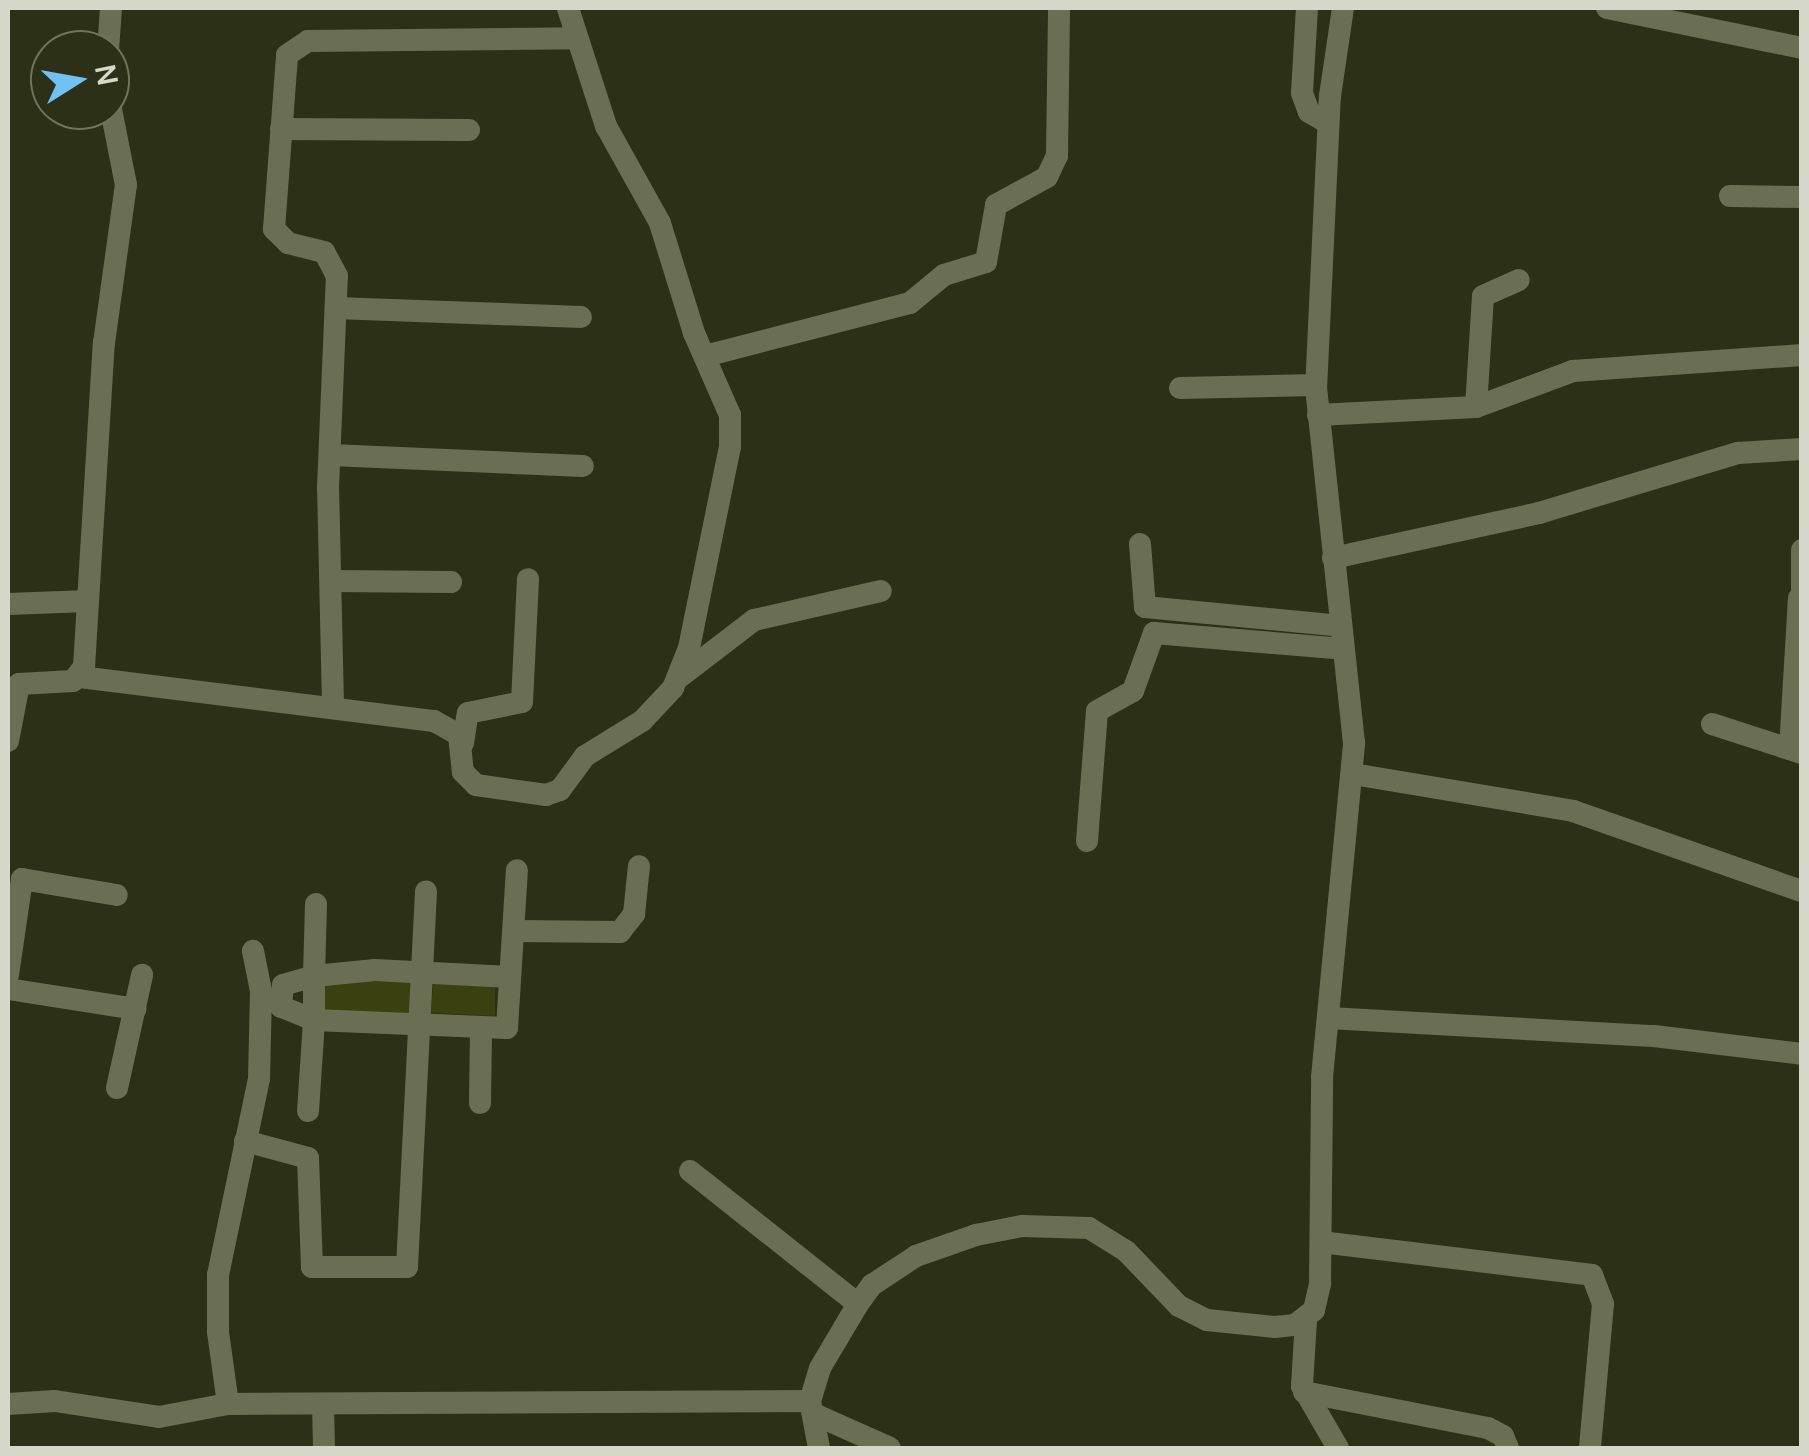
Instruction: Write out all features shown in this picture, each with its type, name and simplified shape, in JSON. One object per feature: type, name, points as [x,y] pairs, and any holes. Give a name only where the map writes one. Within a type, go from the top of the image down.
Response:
[{"type":"street","points":[[568,8],[606,126],[660,222],[731,428],[680,676]]},
{"type":"street","points":[[705,356],[918,300],[944,275],[986,262],[996,205],[1047,176],[1058,156],[1059,8]]},
{"type":"street","points":[[1307,8],[1302,93],[1308,112],[1328,122]]},
{"type":"street","points":[[1338,1448],[1304,1392],[1306,1320],[1318,1302],[1322,1077],[1353,774],[1316,385],[1328,122],[1343,8]]},
{"type":"street","points":[[1607,8],[1802,48]]},
{"type":"street","points":[[332,705],[331,455],[336,308],[332,262],[324,252],[288,243],[274,228],[287,56],[308,41],[576,38]]},
{"type":"street","points":[[281,129],[469,130]]},
{"type":"street","points":[[80,678],[104,343],[126,185],[115,130]]},
{"type":"street","points":[[1730,196],[1802,197]]},
{"type":"street","points":[[1476,407],[1483,296],[1519,280]]},
{"type":"street","points":[[336,308],[581,317]]},
{"type":"street","points":[[1318,414],[1476,407],[1574,371],[1802,356]]},
{"type":"street","points":[[1180,388],[1316,385]]},
{"type":"street","points":[[1333,558],[1539,512],[1738,453],[1802,449]]},
{"type":"street","points":[[331,455],[583,466]]},
{"type":"street","points":[[1140,544],[1145,607],[1342,637]]},
{"type":"street","points":[[1712,724],[1796,751],[1802,550]]},
{"type":"street","points":[[528,579],[522,702],[468,713],[462,772],[476,785],[553,794],[575,765],[642,721],[680,676],[754,620],[880,591]]},
{"type":"street","points":[[332,581],[451,582]]},
{"type":"street","points":[[8,604],[88,601]]},
{"type":"street","points":[[1087,841],[1097,711],[1133,691],[1154,633],[1342,637]]},
{"type":"street","points":[[8,740],[19,684],[80,678],[332,705],[446,724],[462,743]]},
{"type":"street","points":[[1353,774],[1573,811],[1802,890]]},
{"type":"street","points":[[513,931],[620,932],[634,914],[640,866]]},
{"type":"street","points":[[253,951],[281,1008],[314,1020],[507,1028],[517,870]]},
{"type":"street","points":[[8,975],[22,879],[117,895]]},
{"type":"street","points":[[245,1141],[308,1158],[312,1266],[404,1270],[411,1256],[426,890]]},
{"type":"street","points":[[308,1112],[316,904]]},
{"type":"street","points":[[272,992],[314,976],[424,973],[510,977]]},
{"type":"street","points":[[116,1088],[142,975]]},
{"type":"street","points":[[8,989],[135,1009]]},
{"type":"street","points":[[228,1404],[218,1276],[259,1078],[272,992]]},
{"type":"street","points":[[1330,1018],[1654,1036],[1802,1054]]},
{"type":"street","points":[[480,1104],[481,1029]]},
{"type":"street","points":[[690,1171],[858,1304]]},
{"type":"street","points":[[819,1448],[812,1408],[820,1368],[858,1304],[872,1286],[916,1256],[976,1236],[1066,1223],[1105,1234],[1192,1314],[1275,1327],[1306,1320]]},
{"type":"street","points":[[1321,1242],[1592,1275],[1603,1304],[1590,1448]]},
{"type":"street","points":[[1304,1392],[1488,1428],[1503,1436],[1508,1448]]},
{"type":"street","points":[[8,1404],[55,1401],[159,1416],[228,1404],[812,1408],[890,1448]]},
{"type":"street","points":[[323,1404],[324,1448]]},
{"type":"green space","points":[[367,979],[414,980],[411,1016],[325,1014],[324,985]]},
{"type":"green space","points":[[433,984],[495,985],[495,1016],[431,1013]]}]
